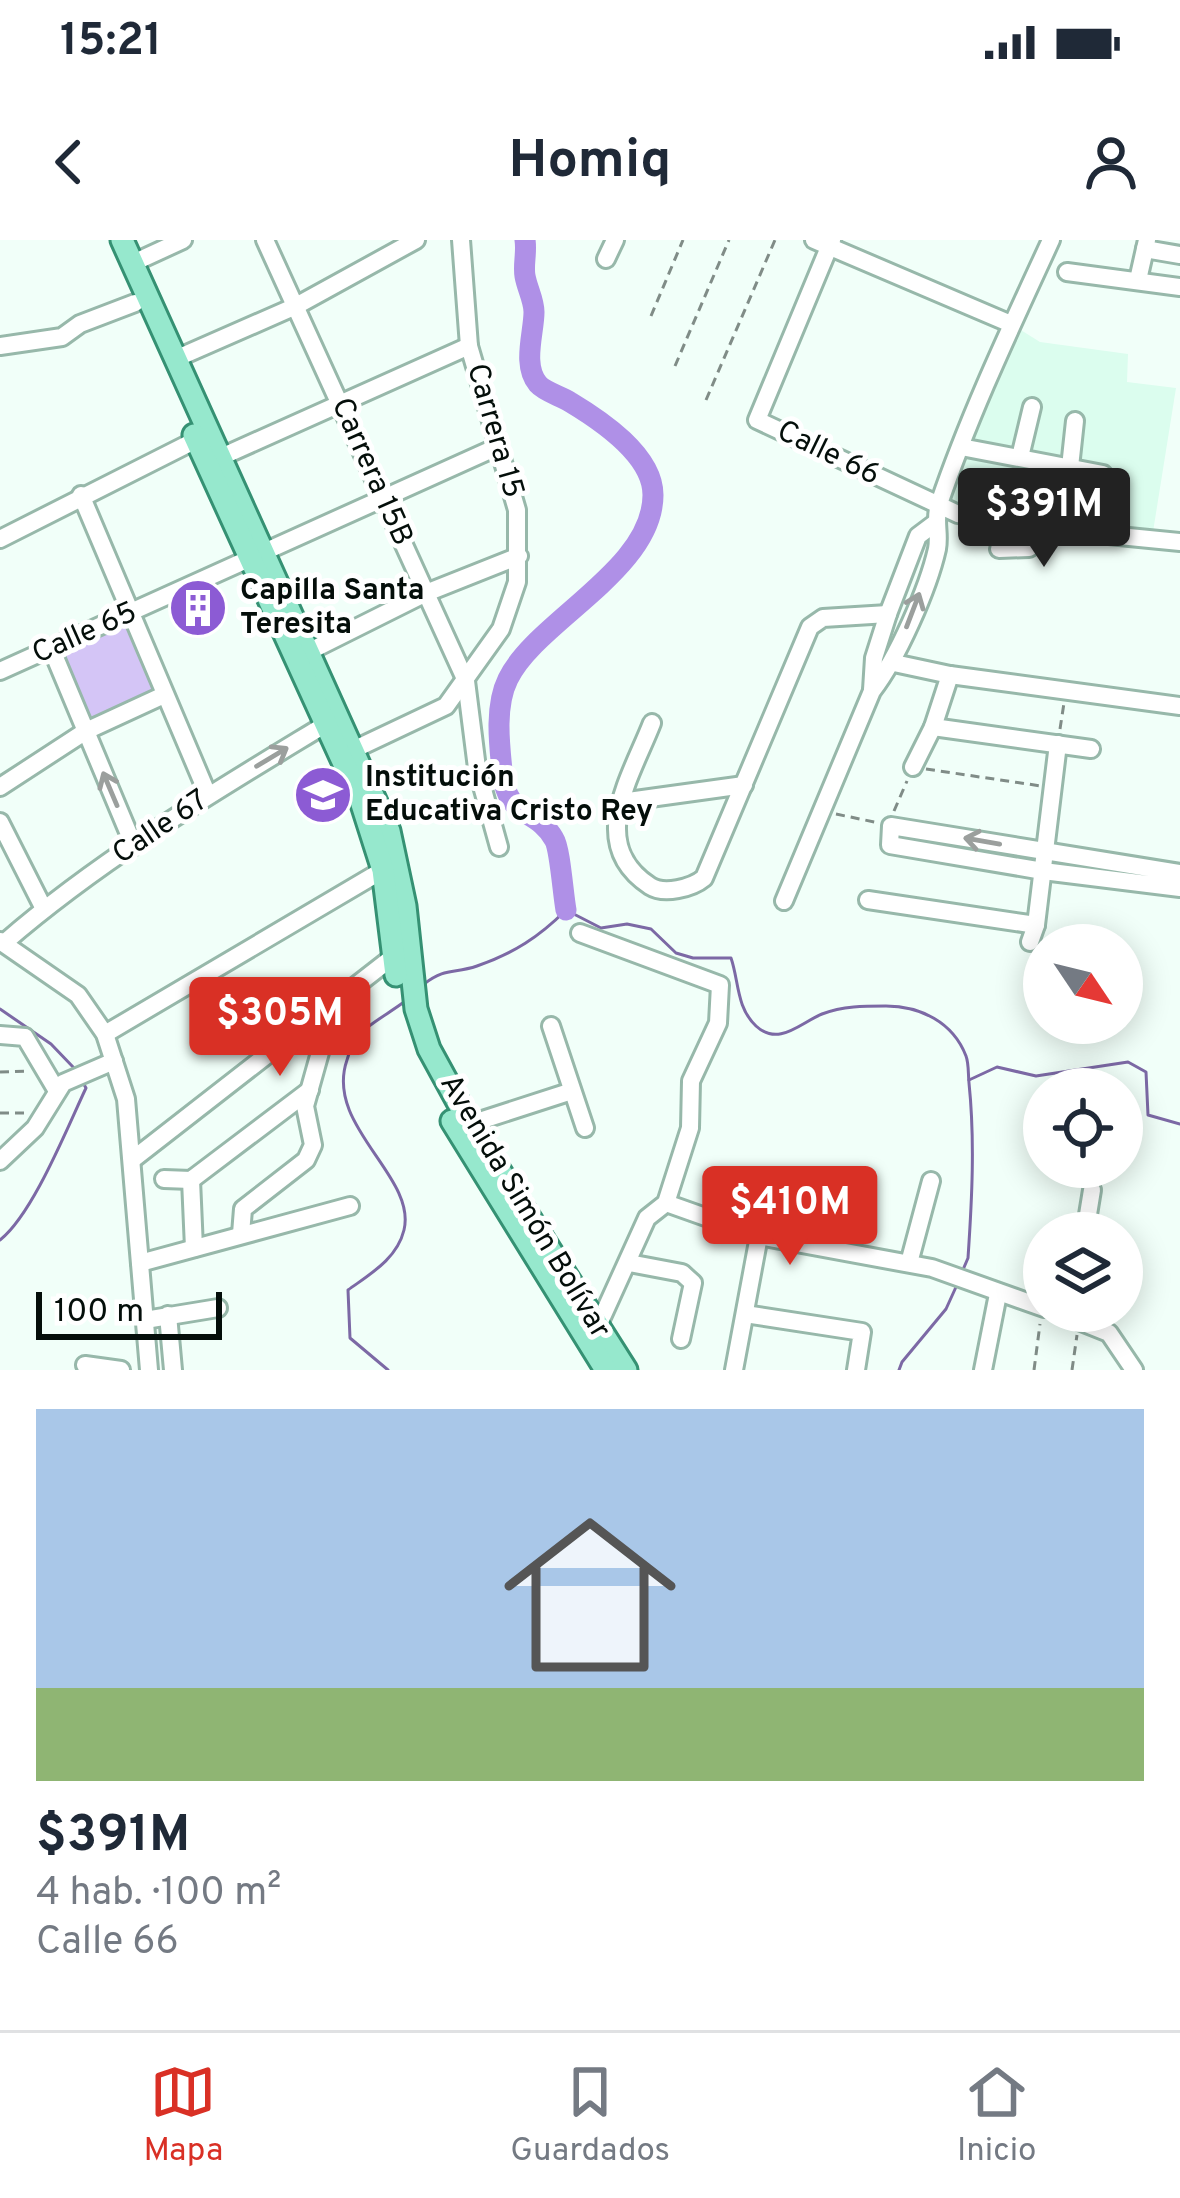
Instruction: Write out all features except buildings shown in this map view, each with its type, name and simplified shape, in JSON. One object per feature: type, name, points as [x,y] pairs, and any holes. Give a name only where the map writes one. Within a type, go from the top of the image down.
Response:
[{"type":"main road","name":"Avenida Simón Bolívar","points":[[106,240],[196,440],[310,651],[389,831],[399,865],[404,983],[416,1054],[510,1202],[626,1370]]},
{"type":"main road","name":"Avenida Simón Bolívar","points":[[122,240],[221,457],[361,801],[382,870],[394,956],[404,983]]},
{"type":"main road","name":"Avenida Simón Bolívar","points":[[410,1013],[606,1370]]},
{"type":"street","points":[[133,263],[183,240]]},
{"type":"street","name":"Carrera 15B","points":[[265,240],[466,681],[478,768],[500,847]]},
{"type":"street","name":"Carrera 15","points":[[461,240],[469,346],[517,510],[519,556],[518,582],[501,628],[466,681]]},
{"type":"street","points":[[606,259],[615,240]]},
{"type":"street","points":[[872,691],[874,658],[918,536],[936,516],[1010,323],[1051,240]]},
{"type":"street","points":[[175,359],[296,306],[409,242]]},
{"type":"street","points":[[826,242],[1010,323]]},
{"type":"street","name":"Calle 66","points":[[826,242],[757,420],[936,516],[958,514],[1038,528],[1180,542]]},
{"type":"street","points":[[1138,280],[1146,244],[1180,255]]},
{"type":"street","points":[[1067,272],[1180,287]]},
{"type":"street","points":[[0,346],[62,337],[80,324],[135,303]]},
{"type":"street","points":[[221,457],[469,346]]},
{"type":"street","points":[[1020,457],[1032,407]]},
{"type":"street","points":[[1070,467],[1075,421]]},
{"type":"street","points":[[0,539],[196,440]]},
{"type":"street","name":"Calle 65","points":[[0,671],[497,447]]},
{"type":"street","points":[[961,447],[1103,474]]},
{"type":"street","points":[[81,495],[208,796]]},
{"type":"street","points":[[784,901],[872,691],[894,664],[938,544],[936,516]]},
{"type":"street","points":[[999,549],[1029,548],[1038,528]]},
{"type":"street","points":[[310,651],[426,593],[519,556]]},
{"type":"street","points":[[652,723],[621,802],[615,833],[625,863],[652,888],[695,886],[704,878],[810,628],[824,618],[889,614]]},
{"type":"street","points":[[52,650],[134,846]]},
{"type":"street","points":[[894,664],[1180,706]]},
{"type":"street","points":[[914,767],[950,675]]},
{"type":"street","points":[[353,750],[446,706],[466,681]]},
{"type":"street","points":[[0,787],[86,731],[164,695]]},
{"type":"street","name":"Calle 67","points":[[2,942],[208,796],[326,724]]},
{"type":"street","points":[[933,727],[1091,748]]},
{"type":"street","points":[[868,900],[1033,933],[1058,744]]},
{"type":"street","points":[[621,802],[744,785]]},
{"type":"street","points":[[0,822],[44,908]]},
{"type":"street","points":[[1180,873],[891,826],[890,845],[1043,872],[1180,888]]},
{"type":"street","points":[[106,1034],[382,870]]},
{"type":"street","points":[[580,933],[720,985],[718,1023],[691,1081],[690,1128],[666,1203],[647,1219],[598,1326]]},
{"type":"street","points":[[2,942],[78,995],[106,1034],[109,1062],[126,1099],[149,1370]]},
{"type":"street","points":[[131,1160],[394,956]]},
{"type":"street","points":[[241,1234],[243,1209],[311,1152],[305,1106],[334,1005]]},
{"type":"street","points":[[550,1026],[585,1128]]},
{"type":"street","points":[[0,1035],[25,1037],[57,1090]]},
{"type":"street","points":[[0,1161],[34,1128],[57,1090],[71,1078],[109,1062]]},
{"type":"street","points":[[164,1179],[191,1180],[310,1090]]},
{"type":"street","points":[[470,1124],[572,1091]]},
{"type":"street","points":[[191,1180],[194,1248]]},
{"type":"street","points":[[909,1263],[931,1181]]},
{"type":"street","points":[[1088,1212],[1092,1190]]},
{"type":"street","points":[[666,1203],[759,1236],[932,1268],[1023,1303]]},
{"type":"street","points":[[140,1263],[350,1206]]},
{"type":"street","points":[[741,1369],[759,1236]]},
{"type":"street","points":[[629,1263],[682,1273],[693,1282],[681,1339]]},
{"type":"street","points":[[983,1370],[993,1292]]},
{"type":"street","points":[[145,1320],[218,1308]]},
{"type":"street","points":[[745,1314],[862,1332],[856,1370]]},
{"type":"street","points":[[167,1315],[172,1370]]},
{"type":"street","points":[[1106,1332],[1134,1370]]},
{"type":"street","points":[[86,1365],[121,1370]]},
{"type":"path","points":[[651,316],[683,240]]},
{"type":"path","points":[[675,366],[729,240]]},
{"type":"path","points":[[706,400],[775,240]]},
{"type":"path","points":[[1058,744],[1066,690]]},
{"type":"path","points":[[822,812],[891,826],[914,767],[1051,787]]},
{"type":"path","points":[[0,1072],[39,1072]]},
{"type":"path","points":[[0,1113],[34,1114]]},
{"type":"path","points":[[1034,1370],[1053,1332]]},
{"type":"path","points":[[1063,1332],[1072,1370]]},
{"type":"shaded area","points":[[1011,324],[1040,342],[1128,354],[1127,382],[1176,388],[1152,538],[938,507]]},
{"type":"shaded area","points":[[131,612],[164,695],[86,731],[52,650]]},
{"type":"waterway","points":[[525,240],[525,276],[534,312],[533,376],[541,387],[623,440],[644,466],[653,495],[648,522],[634,547],[615,571],[522,658],[501,700],[499,736],[505,786],[516,806],[539,821],[554,839],[566,910]]},
{"type":"waterway","points":[[424,984],[514,950],[566,910],[601,928],[627,924],[651,929],[676,953],[693,958],[731,958],[745,1011],[765,1032],[781,1034],[822,1014],[854,1007],[899,1007],[934,1018],[953,1034],[968,1066],[972,1192],[968,1258],[962,1272]]},
{"type":"waterway","points":[[388,1370],[350,1338],[348,1290],[395,1249],[404,1230],[404,1210],[397,1190],[358,1129],[343,1084],[356,1037],[404,1002]]},
{"type":"waterway","points":[[0,1009],[51,1044],[74,1068]]},
{"type":"waterway","points":[[969,1080],[997,1067],[1036,1076],[1128,1062],[1146,1072],[1148,1115],[1180,1124]]},
{"type":"waterway","points":[[0,1240],[25,1211],[48,1169],[86,1088],[82,1081]]},
{"type":"waterway","points":[[899,1370],[946,1309],[956,1287]]},
{"type":"place","name":"Capilla Santa Teresita","points":[[198,608]]},
{"type":"place","name":"Institución Educativa Cristo Rey","points":[[323,795]]}]
